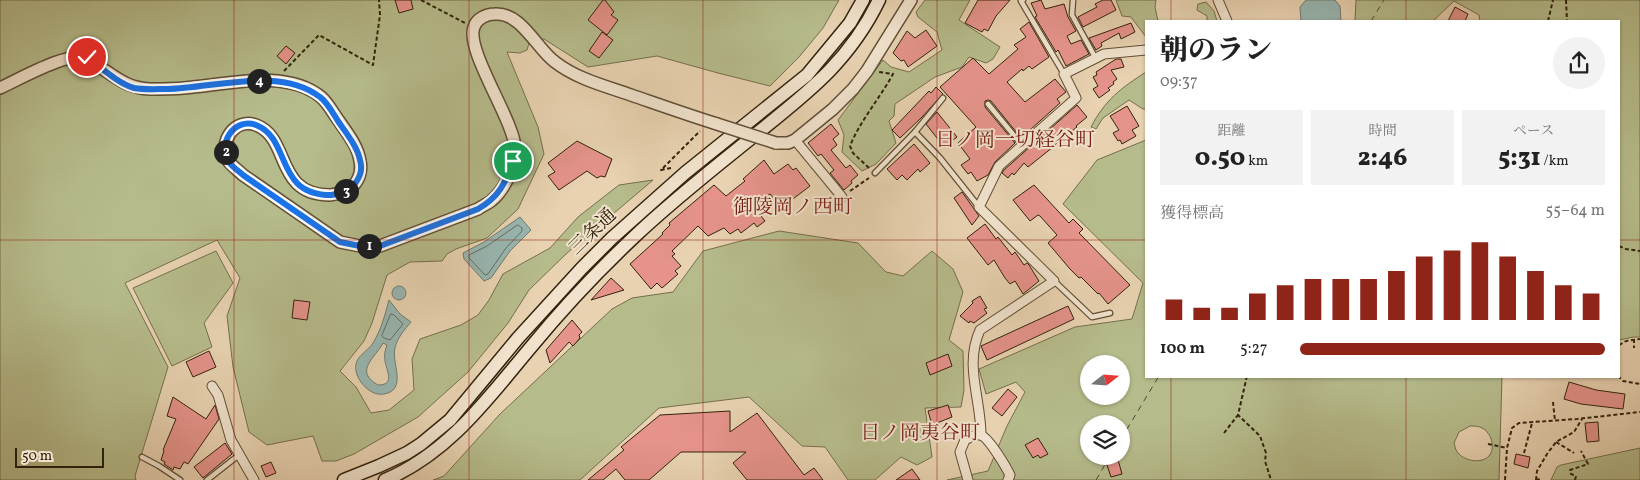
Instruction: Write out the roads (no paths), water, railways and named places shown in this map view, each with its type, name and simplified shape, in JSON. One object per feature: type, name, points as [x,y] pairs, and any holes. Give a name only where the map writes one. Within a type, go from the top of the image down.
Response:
[{"type":"main road","name":"三条通","points":[[344,480],[386,464],[407,453],[450,420],[524,331],[612,238],[685,173],[807,76],[850,23],[863,0]]},
{"type":"main road","name":"三条通","points":[[385,480],[415,465],[440,448],[471,418],[548,326],[634,237],[691,186],[805,95],[828,74],[848,52],[879,0]]},
{"type":"street","points":[[0,88],[61,60],[87,57],[125,84],[136,88],[184,88],[225,82],[275,81],[305,88],[321,97],[353,142],[360,160],[361,176],[353,187],[340,194],[322,195],[310,192],[298,185],[287,170],[269,132],[256,125],[246,123],[237,126],[230,133],[226,142],[229,162],[243,175],[340,242],[360,246],[380,246],[478,209],[490,202],[498,194],[507,178],[513,161],[515,147],[477,51],[473,36],[474,27],[480,18],[496,14],[507,15],[518,23],[554,62],[584,79],[713,123],[776,143],[788,144],[833,109],[853,89],[911,0]]},
{"type":"street","points":[[1218,0],[1228,20]]},
{"type":"street","points":[[981,435],[972,362],[974,344],[980,330],[1054,281],[979,207],[999,166],[1076,98],[1064,74],[1104,54],[1145,50]]},
{"type":"street","points":[[795,140],[842,197]]},
{"type":"street","points":[[212,386],[218,395],[232,440],[254,480]]},
{"type":"street","points":[[968,480],[960,452],[965,440],[975,435],[981,435],[986,438],[1006,465],[1010,475],[1008,480]]},
{"type":"lane","points":[[1023,0],[1021,1],[1064,74]]},
{"type":"lane","points":[[1073,0],[1072,15],[1095,57]]},
{"type":"lane","points":[[875,173],[915,132],[943,98]]},
{"type":"lane","points":[[988,104],[1023,146]]},
{"type":"lane","points":[[915,132],[940,158],[979,207]]},
{"type":"lane","points":[[1054,281],[1092,317],[1110,313]]},
{"type":"lane","points":[[207,480],[240,455]]},
{"type":"lane","points":[[142,457],[180,480]]},
{"type":"water","points":[[1306,0],[1335,0],[1340,6],[1341,20],[1301,20],[1300,7]]},
{"type":"water","points":[[520,217],[531,230],[510,251],[491,278],[484,281],[464,259],[463,253],[484,242]]},
{"type":"water","points":[[396,286],[402,286],[406,293],[402,300],[396,300],[392,296],[392,290]]},
{"type":"water","points":[[389,300],[400,314],[411,322],[399,337],[395,348],[397,381],[395,387],[391,391],[379,394],[368,390],[360,380],[357,375],[356,364],[376,338]],"holes":[[[383,343],[387,345],[385,357],[389,376],[387,383],[378,385],[367,374],[368,364]]]},
{"type":"district","name":"日ノ岡一切経谷町","points":[[1015,141]]},
{"type":"district","name":"御陵岡ノ西町","points":[[793,208]]},
{"type":"district","name":"日ノ岡夷谷町","points":[[920,434]]}]
